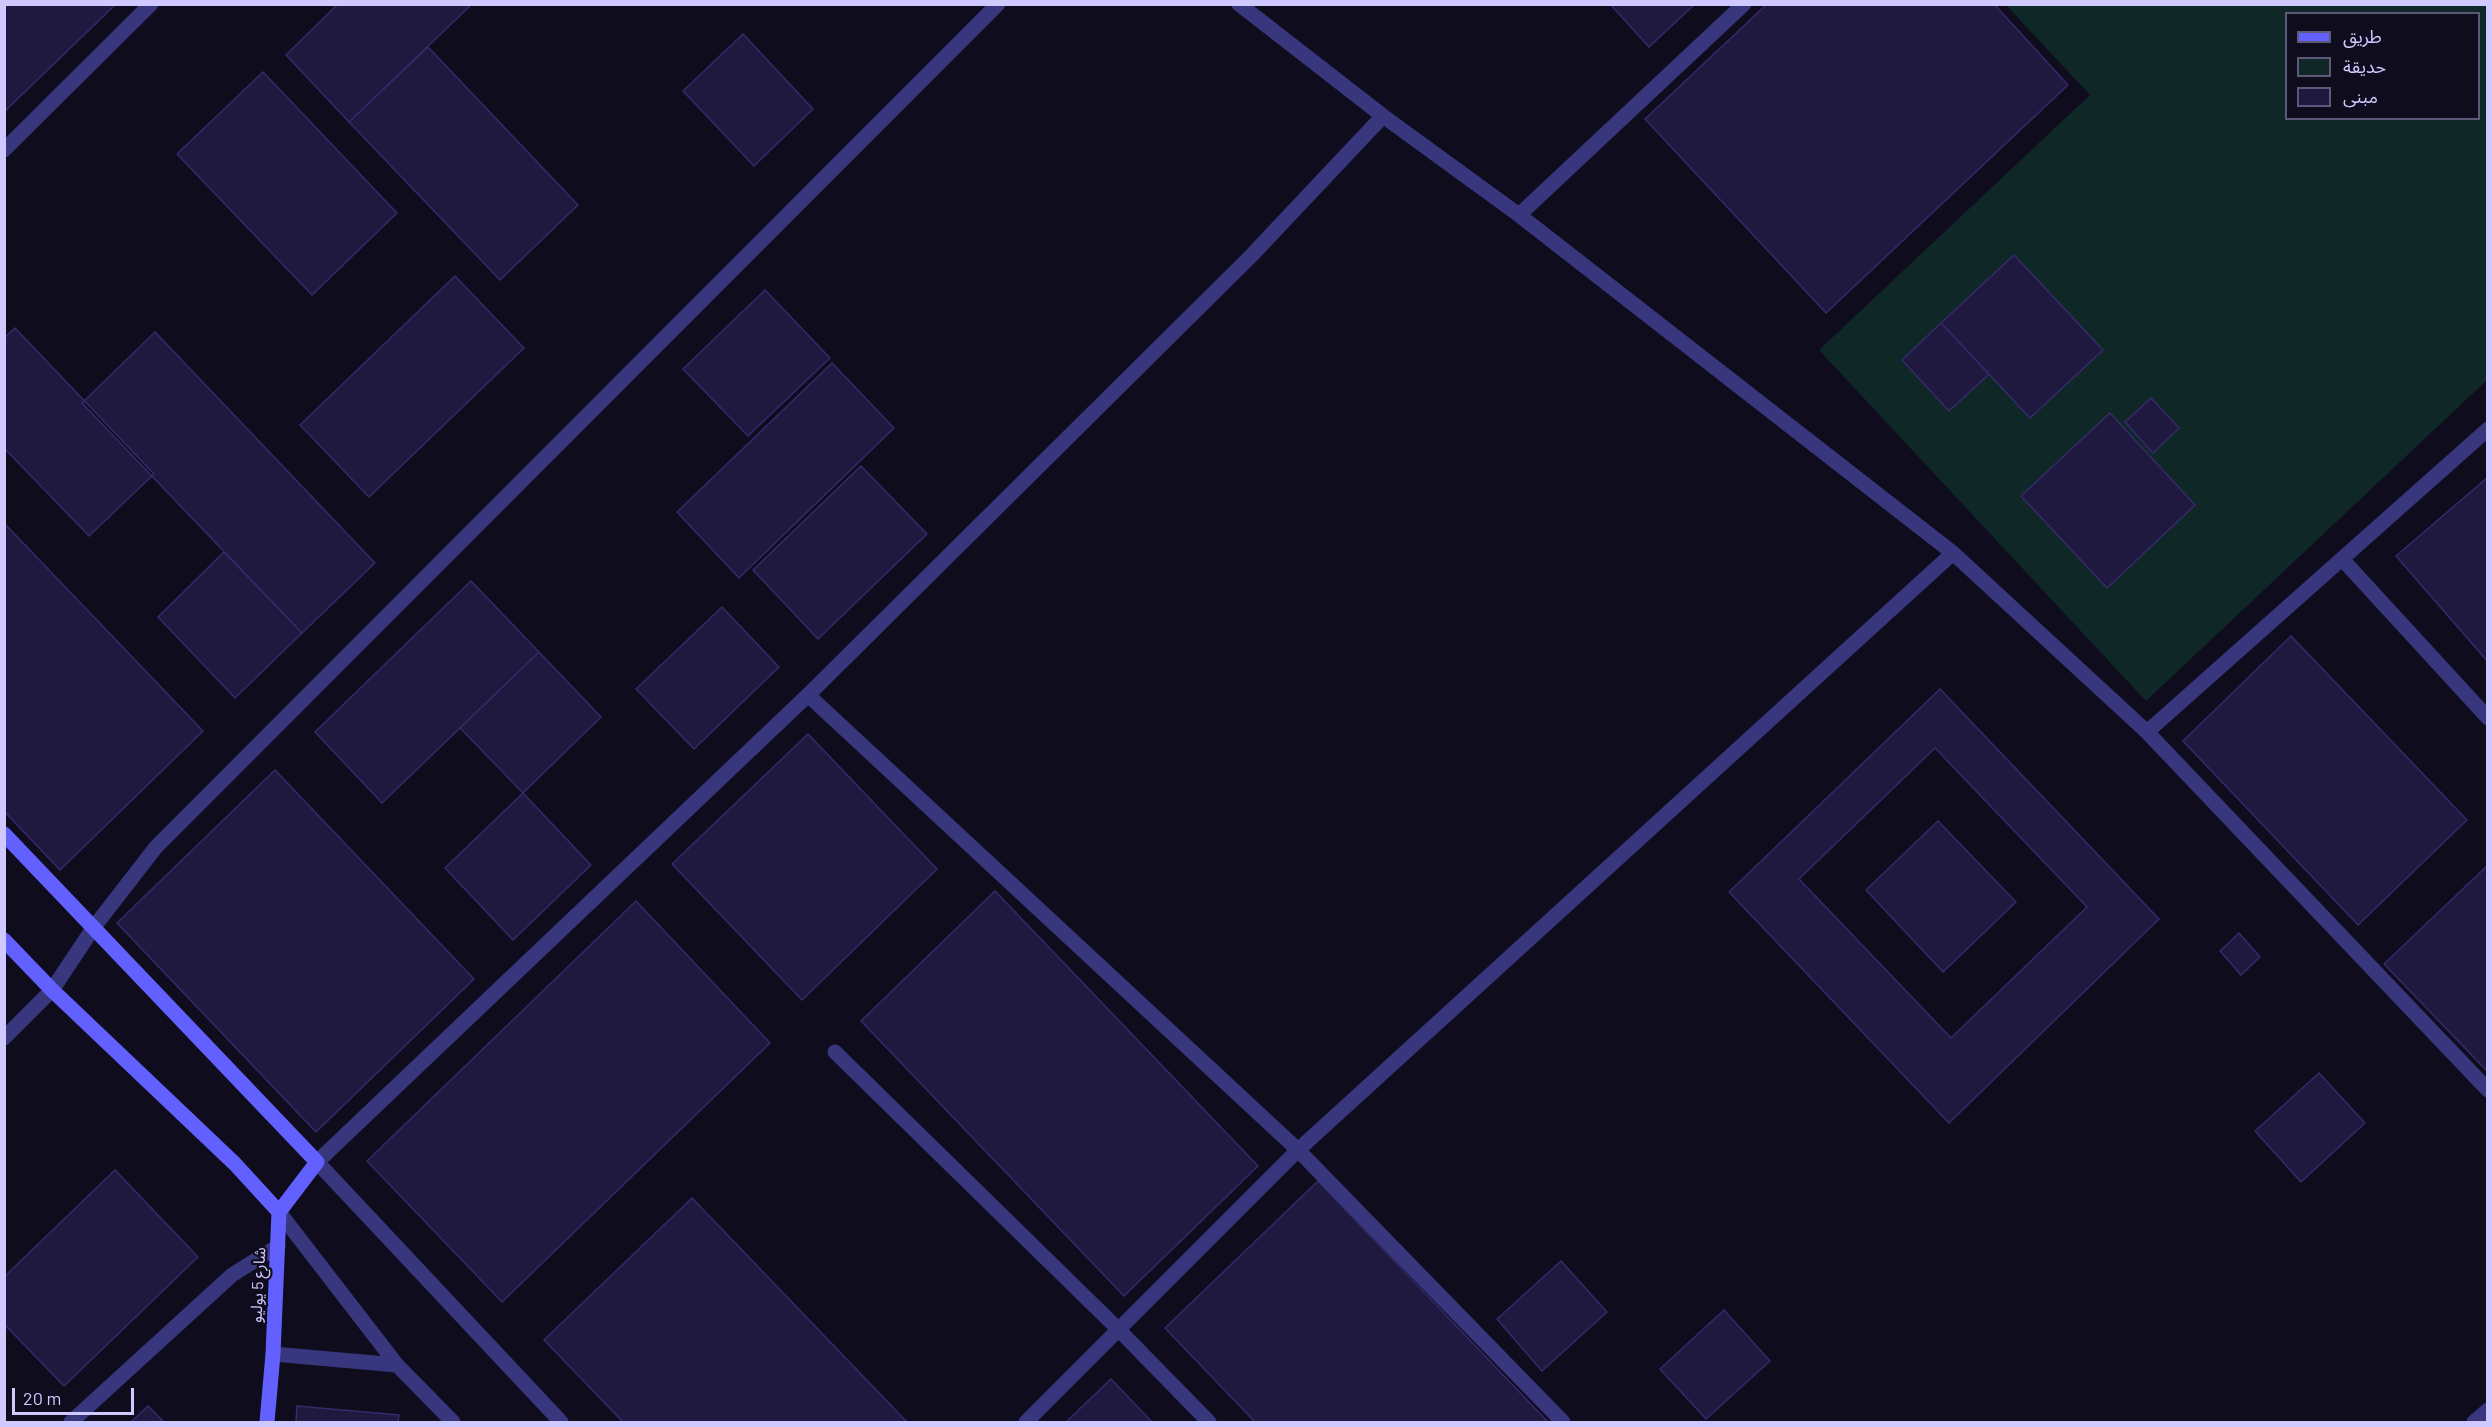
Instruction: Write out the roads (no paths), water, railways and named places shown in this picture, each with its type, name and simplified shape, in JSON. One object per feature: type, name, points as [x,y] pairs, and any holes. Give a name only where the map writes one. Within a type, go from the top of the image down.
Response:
[{"type":"main road","points":[[4,834],[317,1162],[279,1212],[235,1164],[52,990],[4,940]]},
{"type":"main road","name":"شارع 5 يوليو","points":[[267,1422],[273,1354],[279,1212]]},
{"type":"street","points":[[4,150],[152,4]]},
{"type":"street","points":[[4,1038],[52,990],[94,927],[156,847],[998,4]]},
{"type":"street","points":[[1239,4],[1383,116],[1519,215],[1953,553],[2147,732],[2487,1090]]},
{"type":"street","points":[[1519,215],[1744,4]]},
{"type":"street","points":[[561,1422],[317,1162],[808,696],[1251,256],[1383,116]]},
{"type":"street","points":[[2147,732],[2487,429]]},
{"type":"street","points":[[1026,1422],[1298,1150],[1953,553]]},
{"type":"street","points":[[2342,559],[2487,718]]},
{"type":"street","points":[[808,696],[1298,1150],[1563,1422]]},
{"type":"street","points":[[836,1052],[1118,1329],[1209,1422]]},
{"type":"street","points":[[279,1212],[397,1365],[453,1422]]},
{"type":"street","points":[[71,1422],[232,1275],[278,1246]]},
{"type":"street","points":[[273,1354],[397,1365]]},
{"type":"street","points":[[2474,1422],[2487,1410]]}]
